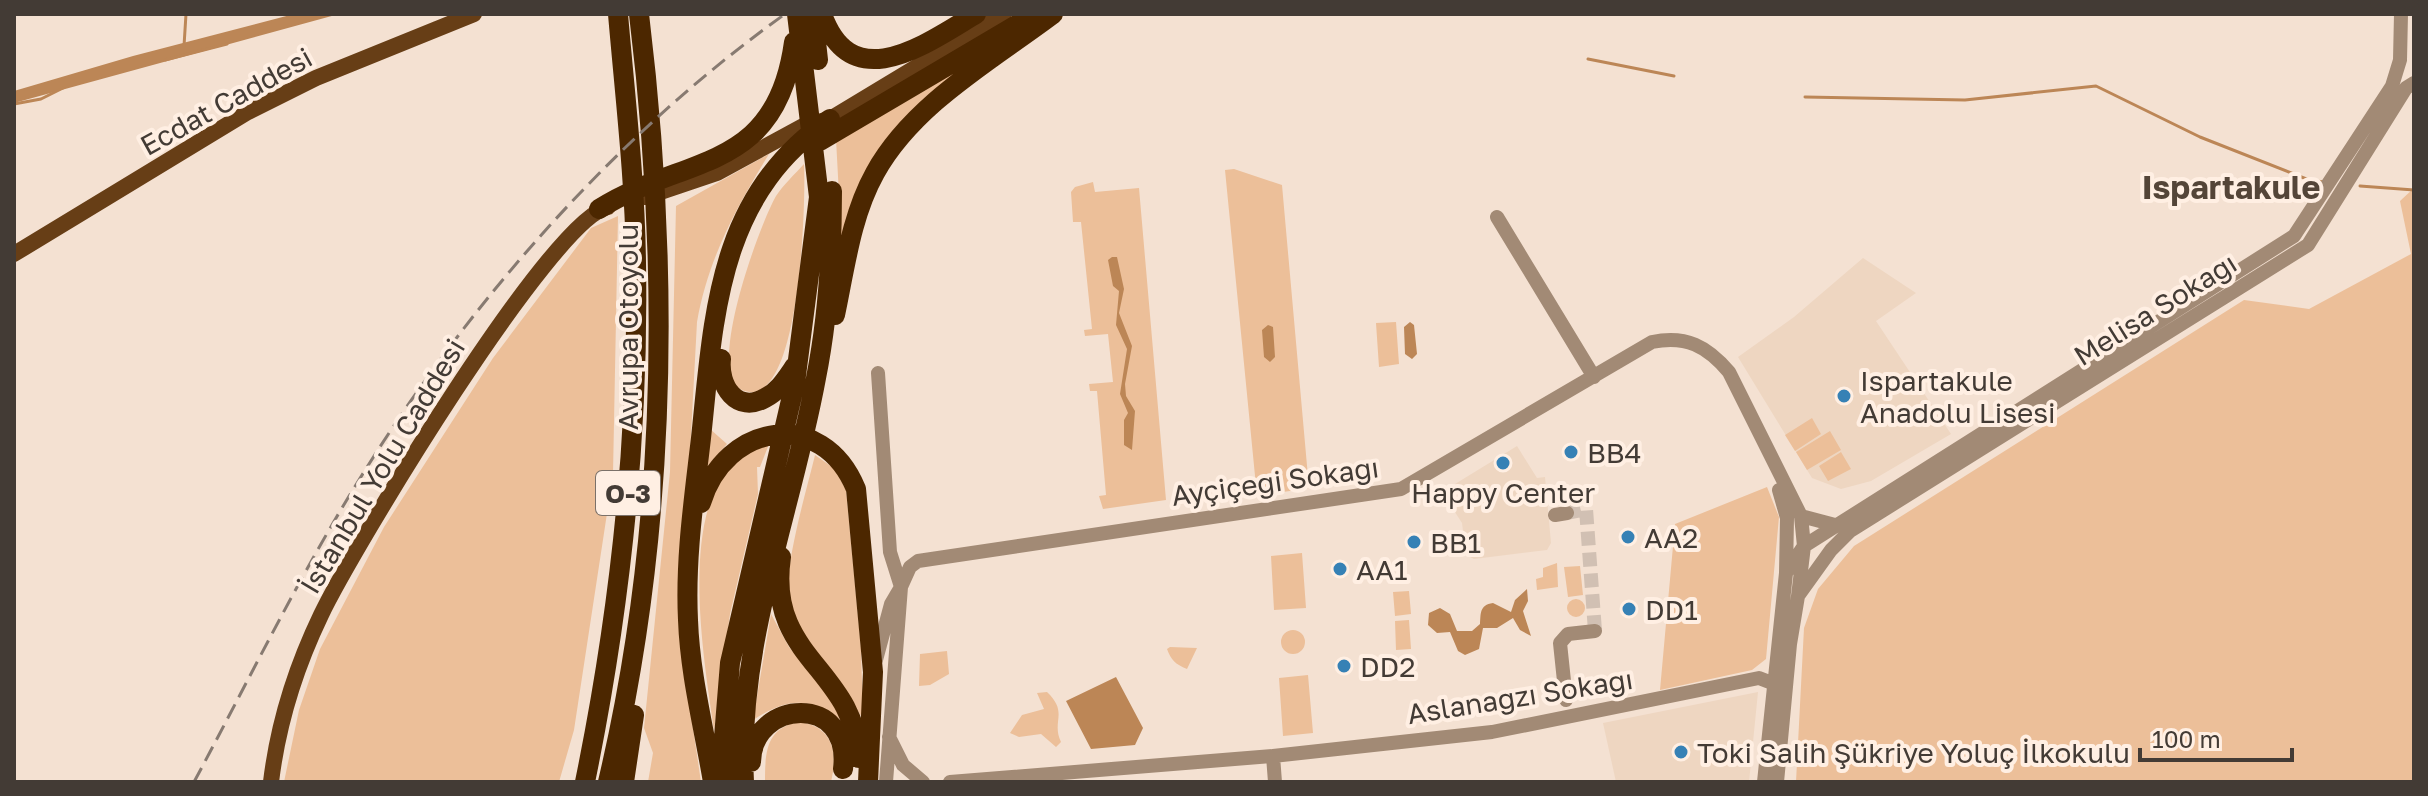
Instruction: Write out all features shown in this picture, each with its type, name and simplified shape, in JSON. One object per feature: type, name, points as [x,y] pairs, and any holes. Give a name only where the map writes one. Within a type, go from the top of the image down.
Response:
[{"type":"highway","name":"Avrupa Otoyolu","points":[[582,782],[590,758],[606,671],[627,503],[635,360],[634,226],[618,14]]},
{"type":"highway","name":"Avrupa Otoyolu","points":[[608,782],[631,659],[647,531],[659,365],[657,224],[639,14]]},
{"type":"highway","points":[[822,14],[828,32],[854,53],[871,59],[888,59],[913,51],[976,14]]},
{"type":"highway","points":[[799,359],[780,388],[761,401],[740,399],[721,383],[721,358],[735,270],[754,222],[779,180],[812,146],[1035,14]]},
{"type":"highway","points":[[725,782],[724,737],[730,663],[768,496],[788,454],[796,425],[817,377],[863,198],[885,156],[917,118],[1053,14]]},
{"type":"highway","points":[[802,15],[825,195],[817,377]]},
{"type":"highway","points":[[599,209],[623,193],[707,165],[748,137],[763,122],[784,88],[802,15]]},
{"type":"highway","points":[[713,782],[691,669],[688,620],[689,541],[716,313],[730,251],[763,180],[799,140],[830,119]]},
{"type":"highway","points":[[796,425],[799,359],[825,195]]},
{"type":"highway","points":[[689,541],[706,488],[726,456],[746,441],[768,435],[806,440],[841,461],[856,489],[867,599],[873,672],[868,782]]},
{"type":"highway","points":[[788,454],[779,570],[782,610],[792,635],[831,683],[855,723],[860,782]]},
{"type":"highway","points":[[744,782],[748,669],[783,518]]},
{"type":"highway","points":[[624,782],[648,610],[647,531]]},
{"type":"highway","points":[[752,782],[751,756],[757,739],[781,716],[793,712],[817,715],[829,722],[843,745],[842,778]]},
{"type":"main road","name":"Ecdat Caddesi","points":[[14,254],[248,112],[316,78],[474,14]]},
{"type":"main road","points":[[599,209],[707,177],[805,125],[830,119],[1004,14]]},
{"type":"main road","name":"İstanbul Yolu Caddesi","points":[[271,782],[285,707],[303,657],[353,555],[500,325],[568,240],[599,209]]},
{"type":"street","name":"Melisa Sokağı","points":[[1804,546],[2294,236],[2392,86],[2400,60],[2401,14]]},
{"type":"street","name":"Melisa Sokağı","points":[[1777,782],[1790,644],[1798,596],[1831,550],[1850,531],[2308,245],[2406,88],[2414,83]]},
{"type":"street","points":[[1497,217],[1594,377]]},
{"type":"street","name":"Ayçiçeği Sokağı","points":[[873,672],[891,604],[910,567],[928,558],[1401,489],[1652,342],[1680,338],[1697,344],[1716,357],[1729,372],[1801,516],[1804,546],[1798,596]]},
{"type":"street","points":[[878,373],[890,552],[901,587],[886,782]]},
{"type":"street","name":"Ayçiçeği Sokağı","points":[[1772,463],[1787,518],[1786,573]]},
{"type":"street","points":[[1801,516],[1835,525]]},
{"type":"street","points":[[1764,782],[1774,704],[1772,683],[1786,573],[1804,546]]},
{"type":"street","points":[[867,599],[872,605],[891,604]]},
{"type":"street","points":[[1566,700],[1560,643],[1568,634],[1595,631]]},
{"type":"street","name":"Aslanağzı Sokağı","points":[[1273,756],[1492,732],[1759,678],[1772,683]]},
{"type":"street","points":[[889,737],[903,765],[923,782]]},
{"type":"street","points":[[950,782],[1273,756],[1275,782]]},
{"type":"shaded area","points":[[294,14],[339,14],[14,103],[14,91]]},
{"type":"shaded area","points":[[1000,47],[922,103],[842,251],[836,139]]},
{"type":"shaded area","points":[[769,154],[745,194],[716,255],[697,322],[680,640],[701,782],[648,782],[653,753],[644,728],[670,472],[676,206]]},
{"type":"shaded area","points":[[804,164],[801,257],[788,339],[777,370],[762,389],[742,390],[732,378],[729,357],[732,329],[748,265],[776,196]]},
{"type":"shaded area","points":[[1234,169],[1282,185],[1309,488],[1257,496],[1225,170]]},
{"type":"shaded area","points":[[1093,182],[1095,192],[1139,188],[1166,500],[1103,509],[1099,496],[1106,495],[1097,391],[1090,391],[1089,384],[1113,382],[1108,334],[1085,336],[1084,330],[1092,329],[1081,222],[1073,222],[1071,192],[1075,187]]},
{"type":"shaded area","points":[[2414,188],[2414,782],[1796,782],[1804,628],[1818,589],[1854,546],[2244,300],[2309,309],[2411,254],[2400,201]]},
{"type":"shaded area","points":[[618,216],[613,474],[574,730],[559,782],[284,782],[299,710],[320,649],[384,527],[493,358],[591,228]]},
{"type":"shaded area","points":[[1117,257],[1124,289],[1119,313],[1132,346],[1125,384],[1126,396],[1135,411],[1132,450],[1124,445],[1124,420],[1128,413],[1120,394],[1127,349],[1116,325],[1119,291],[1113,286],[1108,260]]},
{"type":"shaded area","name":"Ispartakule Anadolu Lisesi","points":[[1863,258],[1916,293],[1876,321],[1951,434],[1871,481],[1841,489],[1812,478],[1738,357],[1794,317]]},
{"type":"shaded area","points":[[1396,322],[1399,364],[1379,367],[1376,323]]},
{"type":"shaded area","points":[[1410,322],[1414,325],[1417,354],[1412,359],[1405,354],[1404,327]]},
{"type":"shaded area","points":[[1268,325],[1273,327],[1275,357],[1270,362],[1264,357],[1262,330]]},
{"type":"shaded area","points":[[1812,418],[1821,434],[1795,451],[1785,435]]},
{"type":"shaded area","points":[[710,429],[727,444],[705,469]]},
{"type":"shaded area","points":[[1830,431],[1841,450],[1807,470],[1796,452]]},
{"type":"shaded area","points":[[769,444],[760,467],[757,467],[758,494],[730,614],[714,731],[699,589],[706,515],[717,484],[735,459]]},
{"type":"shaded area","points":[[1517,446],[1537,478],[1545,477],[1551,543],[1547,550],[1474,559],[1466,555],[1462,523],[1442,492]]},
{"type":"shaded area","points":[[1841,452],[1851,469],[1828,481],[1819,466]]},
{"type":"shaded area","points":[[815,455],[835,469],[846,490],[861,648],[863,719],[812,652],[790,612],[788,578],[791,557]]},
{"type":"shaded area","points":[[1767,487],[1779,517],[1766,659],[1752,670],[1660,690],[1675,524]]},
{"type":"shaded area","points":[[1302,553],[1306,608],[1274,610],[1271,556]]},
{"type":"shaded area","points":[[1557,563],[1558,587],[1537,590],[1536,579],[1543,577],[1543,568]]},
{"type":"shaded area","points":[[1580,566],[1583,595],[1568,597],[1564,567]]},
{"type":"shaded area","points":[[1527,589],[1528,601],[1523,611],[1531,636],[1520,630],[1513,618],[1497,628],[1483,628],[1479,649],[1465,655],[1458,651],[1450,632],[1437,633],[1428,625],[1429,613],[1440,608],[1450,614],[1457,631],[1472,631],[1480,624],[1485,606],[1493,603],[1511,612],[1515,600]]},
{"type":"shaded area","points":[[1409,591],[1411,614],[1395,616],[1393,592]]},
{"type":"shaded area","points":[[1576,599],[1585,608],[1576,617],[1567,608]]},
{"type":"shaded area","points":[[771,614],[789,647],[846,718],[841,720],[818,707],[797,703],[776,707],[753,720]]},
{"type":"shaded area","points":[[1409,620],[1411,649],[1396,650],[1395,621]]},
{"type":"shaded area","points":[[1293,630],[1302,633],[1305,642],[1302,651],[1293,654],[1284,651],[1281,642],[1284,633]]},
{"type":"shaded area","points":[[1197,648],[1187,669],[1172,659],[1167,649]]},
{"type":"shaded area","points":[[947,651],[949,674],[930,685],[919,686],[920,654]]},
{"type":"shaded area","points":[[1308,675],[1313,733],[1283,736],[1279,678]]},
{"type":"shaded area","points":[[1116,677],[1143,728],[1135,745],[1091,749],[1066,701]]},
{"type":"shaded area","points":[[1047,692],[1054,699],[1058,712],[1061,742],[1056,747],[1041,734],[1019,737],[1010,733],[1022,715],[1044,709],[1037,693]]},
{"type":"shaded area","name":"Toki Salih Şükriye Yoluç İlkokulu","points":[[1758,692],[1749,782],[1616,782],[1603,723]]},
{"type":"shaded area","points":[[800,722],[820,729],[826,735],[833,751],[831,782],[765,782],[767,751],[774,735],[780,729]]},
{"type":"waterway","points":[[184,46],[186,14]]},
{"type":"waterway","points":[[165,60],[227,44]]},
{"type":"waterway","points":[[1588,59],[1674,76]]},
{"type":"waterway","points":[[1805,97],[1965,100],[2096,86],[2200,137],[2309,180],[2324,182]]},
{"type":"waterway","points":[[14,104],[41,99],[63,88]]},
{"type":"waterway","points":[[2360,186],[2414,190]]},
{"type":"tunnel","points":[[1567,513],[1586,509],[1595,631]]},
{"type":"railway","points":[[194,782],[300,581],[345,503],[411,400],[456,338],[556,219],[609,163],[724,60],[785,14]]},
{"type":"place","name":"Ispartakule Anadolu Lisesi","points":[[1844,396]]},
{"type":"place","name":"BB4","points":[[1571,452]]},
{"type":"place","name":"Happy Center","points":[[1503,463]]},
{"type":"place","name":"AA2","points":[[1628,537]]},
{"type":"place","name":"BB1","points":[[1414,542]]},
{"type":"place","name":"AA1","points":[[1340,569]]},
{"type":"place","name":"DD1","points":[[1629,609]]},
{"type":"place","name":"DD2","points":[[1344,666]]},
{"type":"place","name":"Toki Salih Şükriye Yoluç İlkokulu","points":[[1681,752]]},
{"type":"district","name":"Ispartakule","points":[[2231,187]]}]
